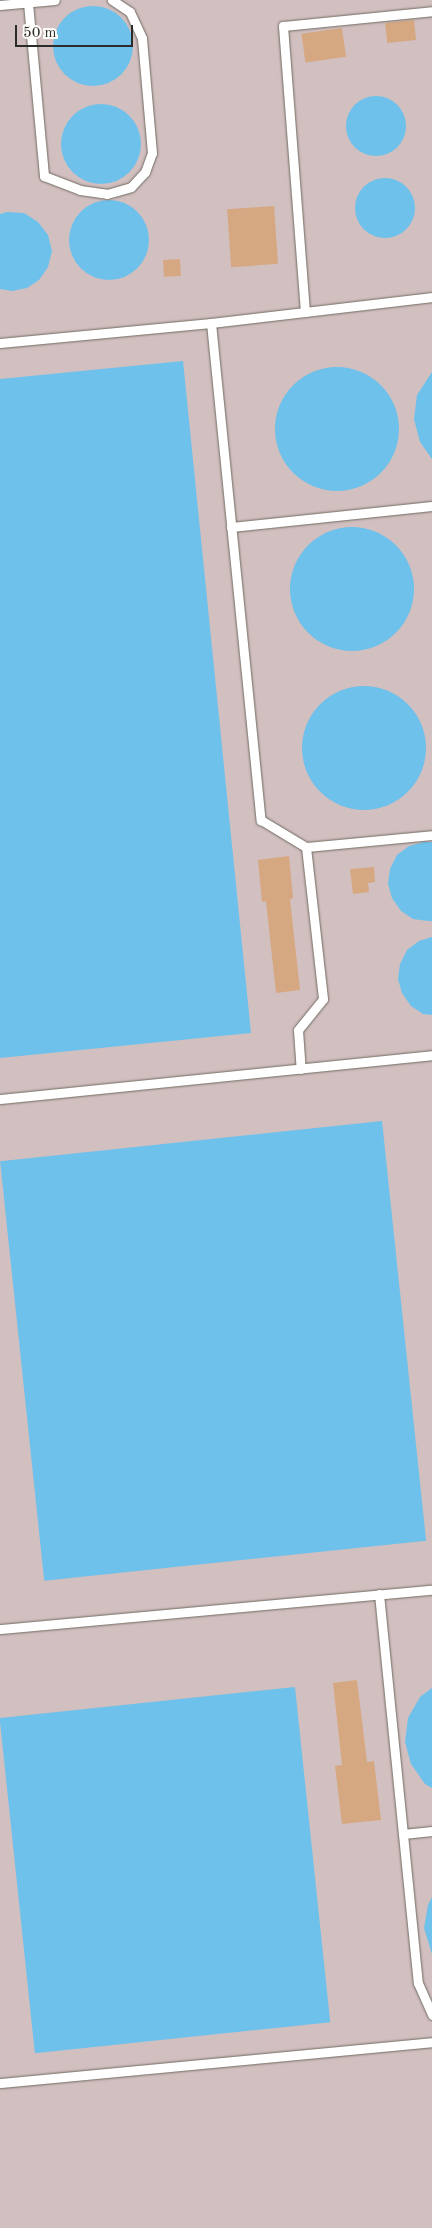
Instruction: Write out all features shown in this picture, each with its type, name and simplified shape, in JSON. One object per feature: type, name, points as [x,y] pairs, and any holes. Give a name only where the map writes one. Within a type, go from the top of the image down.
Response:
[{"type":"lane","points":[[0,5],[55,0]]},
{"type":"lane","points":[[28,3],[44,176],[80,190],[107,194],[131,187],[145,172],[152,154],[142,38],[130,12],[112,0]]},
{"type":"lane","points":[[305,312],[283,26],[432,11]]},
{"type":"lane","points":[[0,343],[211,323],[432,297]]},
{"type":"lane","points":[[211,323],[261,820],[306,847],[432,835]]},
{"type":"lane","points":[[231,527],[432,506]]},
{"type":"lane","points":[[301,1069],[298,1030],[323,999],[306,847]]},
{"type":"lane","points":[[0,1099],[432,1055]]},
{"type":"lane","points":[[0,1629],[432,1590]]},
{"type":"lane","points":[[379,1594],[418,1983],[432,2015]]},
{"type":"lane","points":[[403,1834],[432,1831]]},
{"type":"lane","points":[[0,2083],[432,2042]]},
{"type":"shaded area","points":[[0,0],[432,0],[432,2228],[0,2228]]},
{"type":"water","points":[[93,6],[108,9],[121,18],[130,31],[133,46],[130,61],[121,74],[108,83],[93,86],[78,83],[65,74],[56,61],[53,46],[56,31],[65,18],[78,9]]},
{"type":"water","points":[[370,96],[382,96],[393,101],[401,109],[406,120],[404,138],[393,151],[382,156],[370,156],[359,151],[351,143],[346,132],[346,120],[351,109],[359,101]]},
{"type":"water","points":[[101,104],[116,107],[129,116],[138,129],[141,144],[138,159],[129,172],[116,181],[101,184],[86,181],[73,172],[64,159],[61,144],[64,129],[73,116],[86,107]]},
{"type":"water","points":[[379,178],[391,178],[402,183],[410,191],[415,202],[413,220],[402,233],[391,238],[379,238],[368,233],[360,225],[355,214],[355,202],[360,191],[368,183]]},
{"type":"water","points":[[109,200],[124,203],[137,212],[146,225],[149,240],[146,255],[137,268],[124,277],[109,280],[94,277],[81,268],[72,255],[69,240],[72,225],[81,212],[94,203]]},
{"type":"water","points":[[7,212],[24,213],[38,222],[48,235],[52,251],[48,267],[39,280],[27,288],[12,291],[0,289],[0,214]]},
{"type":"water","points":[[183,361],[251,1033],[0,1058],[0,379]]},
{"type":"water","points":[[337,367],[361,372],[381,385],[394,405],[399,429],[394,453],[381,473],[361,486],[337,491],[313,486],[293,473],[280,453],[275,429],[280,405],[293,385],[313,372]]},
{"type":"water","points":[[432,372],[432,459],[420,442],[414,419],[417,395]]},
{"type":"water","points":[[352,527],[376,532],[396,545],[409,565],[414,589],[409,613],[396,633],[376,646],[352,651],[328,646],[308,633],[295,613],[290,589],[295,565],[308,545],[328,532]]},
{"type":"water","points":[[364,686],[388,691],[408,704],[421,724],[426,748],[421,772],[408,792],[388,805],[364,810],[340,805],[320,792],[307,772],[302,748],[307,724],[320,704],[340,691]]},
{"type":"water","points":[[432,842],[432,921],[413,919],[401,911],[392,898],[388,884],[390,869],[397,855],[409,846]]},
{"type":"water","points":[[432,937],[432,1015],[423,1014],[411,1006],[402,993],[398,979],[400,964],[407,950],[419,941]]},
{"type":"water","points":[[382,1121],[426,1541],[44,1581],[0,1161]]},
{"type":"water","points":[[295,1687],[330,2022],[35,2053],[0,1718]]},
{"type":"water","points":[[432,1688],[432,1788],[425,1784],[411,1764],[405,1742],[408,1718],[420,1697]]},
{"type":"water","points":[[432,1897],[432,1954],[424,1928],[428,1905]]},
{"type":"building","points":[[414,20],[416,40],[387,43],[385,23]]},
{"type":"building","points":[[342,28],[346,57],[305,62],[301,34]]},
{"type":"building","points":[[274,206],[278,264],[231,267],[227,209]]},
{"type":"building","points":[[180,259],[181,276],[164,277],[163,260]]},
{"type":"building","points":[[289,856],[293,898],[290,899],[300,990],[276,993],[266,901],[262,902],[258,860]]},
{"type":"building","points":[[374,867],[375,882],[368,883],[369,892],[353,894],[350,869]]},
{"type":"building","points":[[357,1680],[367,1762],[374,1761],[381,1820],[342,1824],[335,1766],[342,1765],[333,1683]]}]
